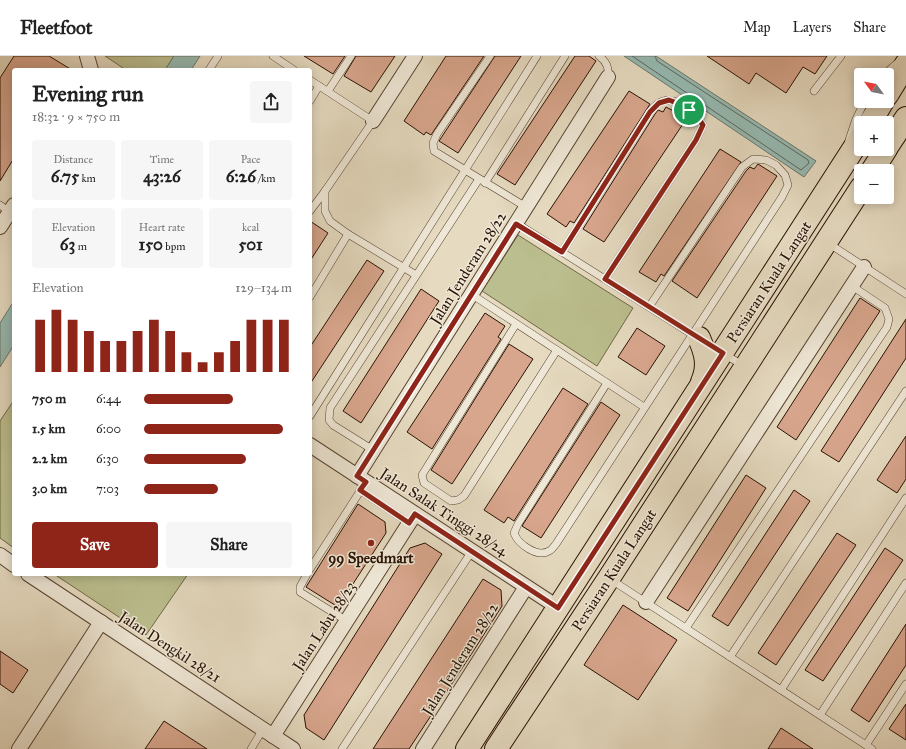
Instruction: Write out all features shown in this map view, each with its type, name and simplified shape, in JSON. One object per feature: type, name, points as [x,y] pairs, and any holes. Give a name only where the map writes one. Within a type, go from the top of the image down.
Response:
[{"type":"main road","points":[[894,84],[906,64]]},
{"type":"main road","points":[[894,136],[906,118]]},
{"type":"main road","name":"Persiaran Kuala Langat","points":[[468,749],[700,389],[707,373],[707,343],[732,335],[741,325],[854,149]]},
{"type":"main road","name":"Persiaran Kuala Langat","points":[[501,744],[854,199]]},
{"type":"street","points":[[87,56],[90,68]]},
{"type":"street","points":[[373,121],[415,56]]},
{"type":"street","name":"Jalan Jenderam 28/22","points":[[361,483],[373,450],[608,77]]},
{"type":"street","points":[[0,227],[8,207]]},
{"type":"street","points":[[646,602],[864,267]]},
{"type":"street","name":"Jalan Salak Tinggi 28/24","points":[[312,446],[412,519],[472,551],[558,608]]},
{"type":"street","name":"Jalan Labu 28/23","points":[[268,732],[347,621],[412,519]]},
{"type":"street","points":[[0,555],[12,563]]},
{"type":"street","name":"Jalan Dengkil 28/21","points":[[31,576],[293,749]]},
{"type":"street","name":"Jalan Jenderam 28/22","points":[[423,749],[526,586]]},
{"type":"street","points":[[19,749],[101,622]]},
{"type":"lane","points":[[211,68],[218,56]]},
{"type":"lane","points":[[273,56],[283,59],[292,68]]},
{"type":"lane","points":[[328,91],[351,56]]},
{"type":"lane","points":[[490,56],[437,134],[433,143],[434,151],[526,208]]},
{"type":"lane","points":[[312,413],[466,171],[536,56]]},
{"type":"lane","points":[[485,183],[565,56]]},
{"type":"lane","points":[[599,56],[605,61],[609,69],[608,77]]},
{"type":"lane","points":[[814,91],[841,56]]},
{"type":"lane","points":[[891,68],[902,57],[906,56]]},
{"type":"lane","points":[[312,81],[373,121],[312,208]]},
{"type":"lane","points":[[312,98],[319,86]]},
{"type":"lane","points":[[562,252],[650,112],[659,103],[669,100],[681,105],[699,118],[703,125],[696,140],[605,279]]},
{"type":"lane","points":[[844,166],[851,133],[861,108]]},
{"type":"lane","points":[[607,382],[518,524],[514,533],[517,541],[526,547],[541,553],[550,551],[644,407],[707,343],[788,185],[786,175],[776,165],[766,160],[753,159],[742,167],[649,307]]},
{"type":"lane","points":[[373,450],[333,425],[329,420],[330,408],[478,179]]},
{"type":"lane","points":[[325,191],[325,211],[330,221],[348,234],[416,275]]},
{"type":"lane","points":[[516,224],[744,367]]},
{"type":"lane","points":[[312,294],[348,234]]},
{"type":"lane","points":[[826,242],[906,293]]},
{"type":"lane","points":[[686,628],[886,327],[889,319],[885,308],[852,286]]},
{"type":"lane","points":[[471,294],[644,407]]},
{"type":"lane","points":[[516,324],[422,475],[424,483],[450,501],[458,500],[464,496],[557,350]]},
{"type":"lane","points":[[730,657],[906,391]]},
{"type":"lane","points":[[312,566],[361,483]]},
{"type":"lane","points":[[781,690],[906,498]]},
{"type":"lane","points":[[342,749],[472,551]]},
{"type":"lane","points":[[306,576],[300,587],[300,592],[347,621]]},
{"type":"lane","points":[[609,578],[869,747],[906,684]]},
{"type":"lane","points":[[820,715],[906,583]]},
{"type":"lane","points":[[251,749],[268,732]]},
{"type":"green space","points":[[105,56],[174,56],[166,68],[123,68]]},
{"type":"green space","points":[[518,235],[633,308],[597,366],[482,291]]},
{"type":"green space","points":[[12,403],[12,547],[0,538],[0,421]]},
{"type":"green space","points":[[57,576],[187,576],[146,635]]},
{"type":"water","points":[[174,56],[200,56],[192,68],[166,68]]},
{"type":"water","points":[[624,56],[656,56],[816,161],[804,177]]},
{"type":"water","points":[[12,304],[12,348],[0,367],[0,323]]},
{"type":"building","points":[[14,56],[49,56],[69,68],[12,68],[12,161],[0,181],[0,78]]},
{"type":"building","points":[[304,56],[345,56],[333,74]]},
{"type":"building","points":[[356,56],[395,56],[371,92],[344,76]]},
{"type":"building","points":[[446,56],[484,56],[431,135],[426,132],[424,135],[404,121]]},
{"type":"building","points":[[495,56],[521,56],[458,153],[439,141]]},
{"type":"building","points":[[575,56],[589,56],[596,61],[515,185],[497,174]]},
{"type":"building","points":[[707,56],[827,56],[815,74],[803,67],[786,93],[756,73],[749,84]]},
{"type":"building","points":[[629,91],[650,104],[574,223],[570,221],[566,227],[547,214]]},
{"type":"building","points":[[666,107],[687,118],[604,242],[583,229],[655,114],[658,110],[663,112]]},
{"type":"building","points":[[720,149],[741,162],[664,276],[661,274],[656,282],[639,272]]},
{"type":"building","points":[[758,164],[777,176],[697,298],[672,281],[746,171],[750,167],[754,169]]},
{"type":"building","points":[[312,222],[328,233],[312,258]]},
{"type":"building","points":[[367,260],[384,271],[312,381],[312,344]]},
{"type":"building","points":[[421,289],[439,301],[361,423],[343,411]]},
{"type":"building","points":[[860,298],[880,311],[796,440],[777,427]]},
{"type":"building","points":[[485,313],[505,326],[498,337],[501,339],[432,449],[407,432]]},
{"type":"building","points":[[906,319],[906,358],[839,462],[821,451]]},
{"type":"building","points":[[637,328],[665,346],[646,375],[618,357]]},
{"type":"building","points":[[509,344],[533,359],[452,484],[431,470]]},
{"type":"building","points":[[563,388],[588,404],[514,521],[508,517],[504,523],[484,510]]},
{"type":"building","points":[[601,402],[620,415],[541,538],[522,526]]},
{"type":"building","points":[[906,436],[906,479],[897,493],[877,480]]},
{"type":"building","points":[[746,475],[766,488],[688,611],[667,598]]},
{"type":"building","points":[[794,490],[810,501],[728,626],[712,616]]},
{"type":"building","points":[[358,504],[385,522],[386,533],[338,607],[306,587]]},
{"type":"building","points":[[837,533],[856,545],[776,665],[758,653]]},
{"type":"building","points":[[425,543],[442,554],[324,740],[306,728],[304,715],[410,548]]},
{"type":"building","points":[[885,548],[903,560],[823,681],[805,670]]},
{"type":"building","points":[[483,579],[501,590],[502,606],[474,650],[409,749],[373,749]]},
{"type":"building","points":[[623,605],[677,640],[638,700],[584,665]]},
{"type":"building","points":[[906,624],[906,665],[869,722],[851,710]]},
{"type":"building","points":[[0,651],[28,670],[13,693],[0,684]]},
{"type":"building","points":[[906,704],[906,740],[889,729]]},
{"type":"building","points":[[164,721],[207,749],[145,749]]},
{"type":"building","points":[[781,728],[813,749],[768,749]]},
{"type":"place","name":"99 Speedmart","points":[[371,543]]},
{"type":"route","points":[[669,100],[689,110],[699,118],[703,125],[696,140],[605,279],[723,353],[558,608],[415,514],[409,523],[360,490],[366,482],[357,476],[516,224],[562,252],[650,112],[659,103],[669,100]]}]
